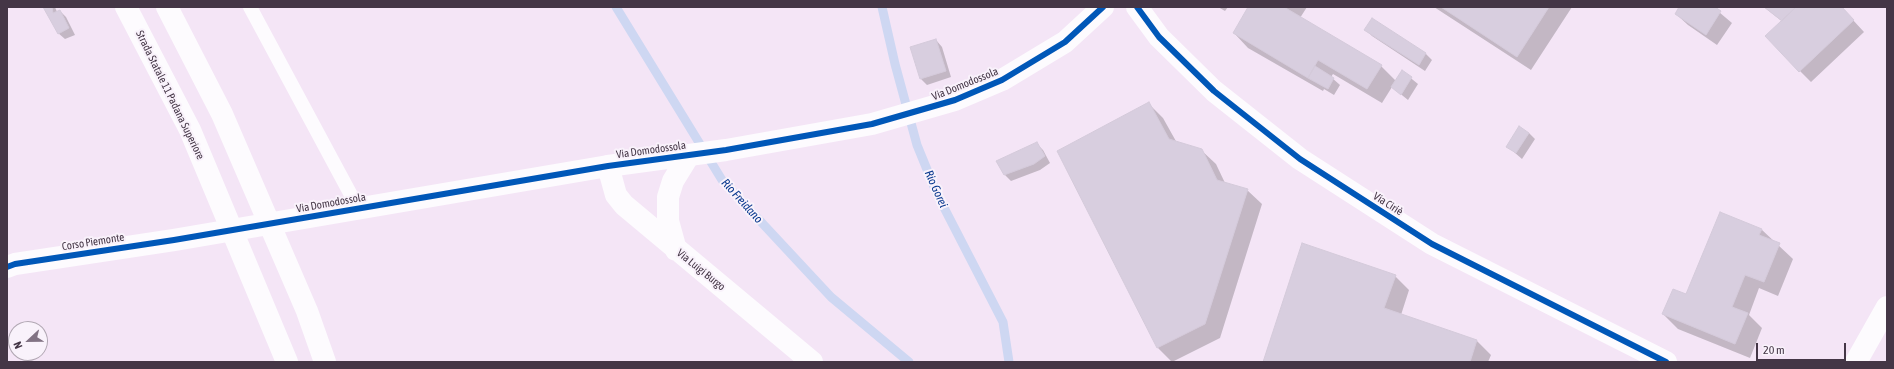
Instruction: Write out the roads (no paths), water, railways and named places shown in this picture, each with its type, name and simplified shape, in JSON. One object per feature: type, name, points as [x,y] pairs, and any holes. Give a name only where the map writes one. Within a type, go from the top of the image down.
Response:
[{"type":"main road","name":"Strada Statale 11 Padana Superiore","points":[[126,7],[190,130],[287,362]]},
{"type":"main road","points":[[167,7],[222,114],[307,311],[325,362]]},
{"type":"main road","name":"Via Domodossola","points":[[174,240],[608,166],[726,150],[886,120],[955,100],[1002,80],[1065,42],[1103,7]]},
{"type":"main road","name":"Via Ciriè","points":[[1137,7],[1159,36],[1214,91],[1300,158],[1432,244],[1666,362]]},
{"type":"main road","points":[[676,250],[668,221],[668,198],[673,181],[692,154]]},
{"type":"main road","name":"Via Luigi Burgo","points":[[608,166],[616,195],[624,205],[676,250],[812,362]]},
{"type":"main road","name":"Corso Piemonte","points":[[10,264],[174,240]]},
{"type":"main road","points":[[1856,362],[1887,307]]},
{"type":"lane","points":[[250,7],[358,208]]},
{"type":"waterway","name":"Rio Freidano","points":[[616,7],[722,180],[831,297],[909,362]]},
{"type":"waterway","name":"Rio Gorei","points":[[882,7],[895,64],[917,145],[937,194],[1003,322],[1009,362]]}]
